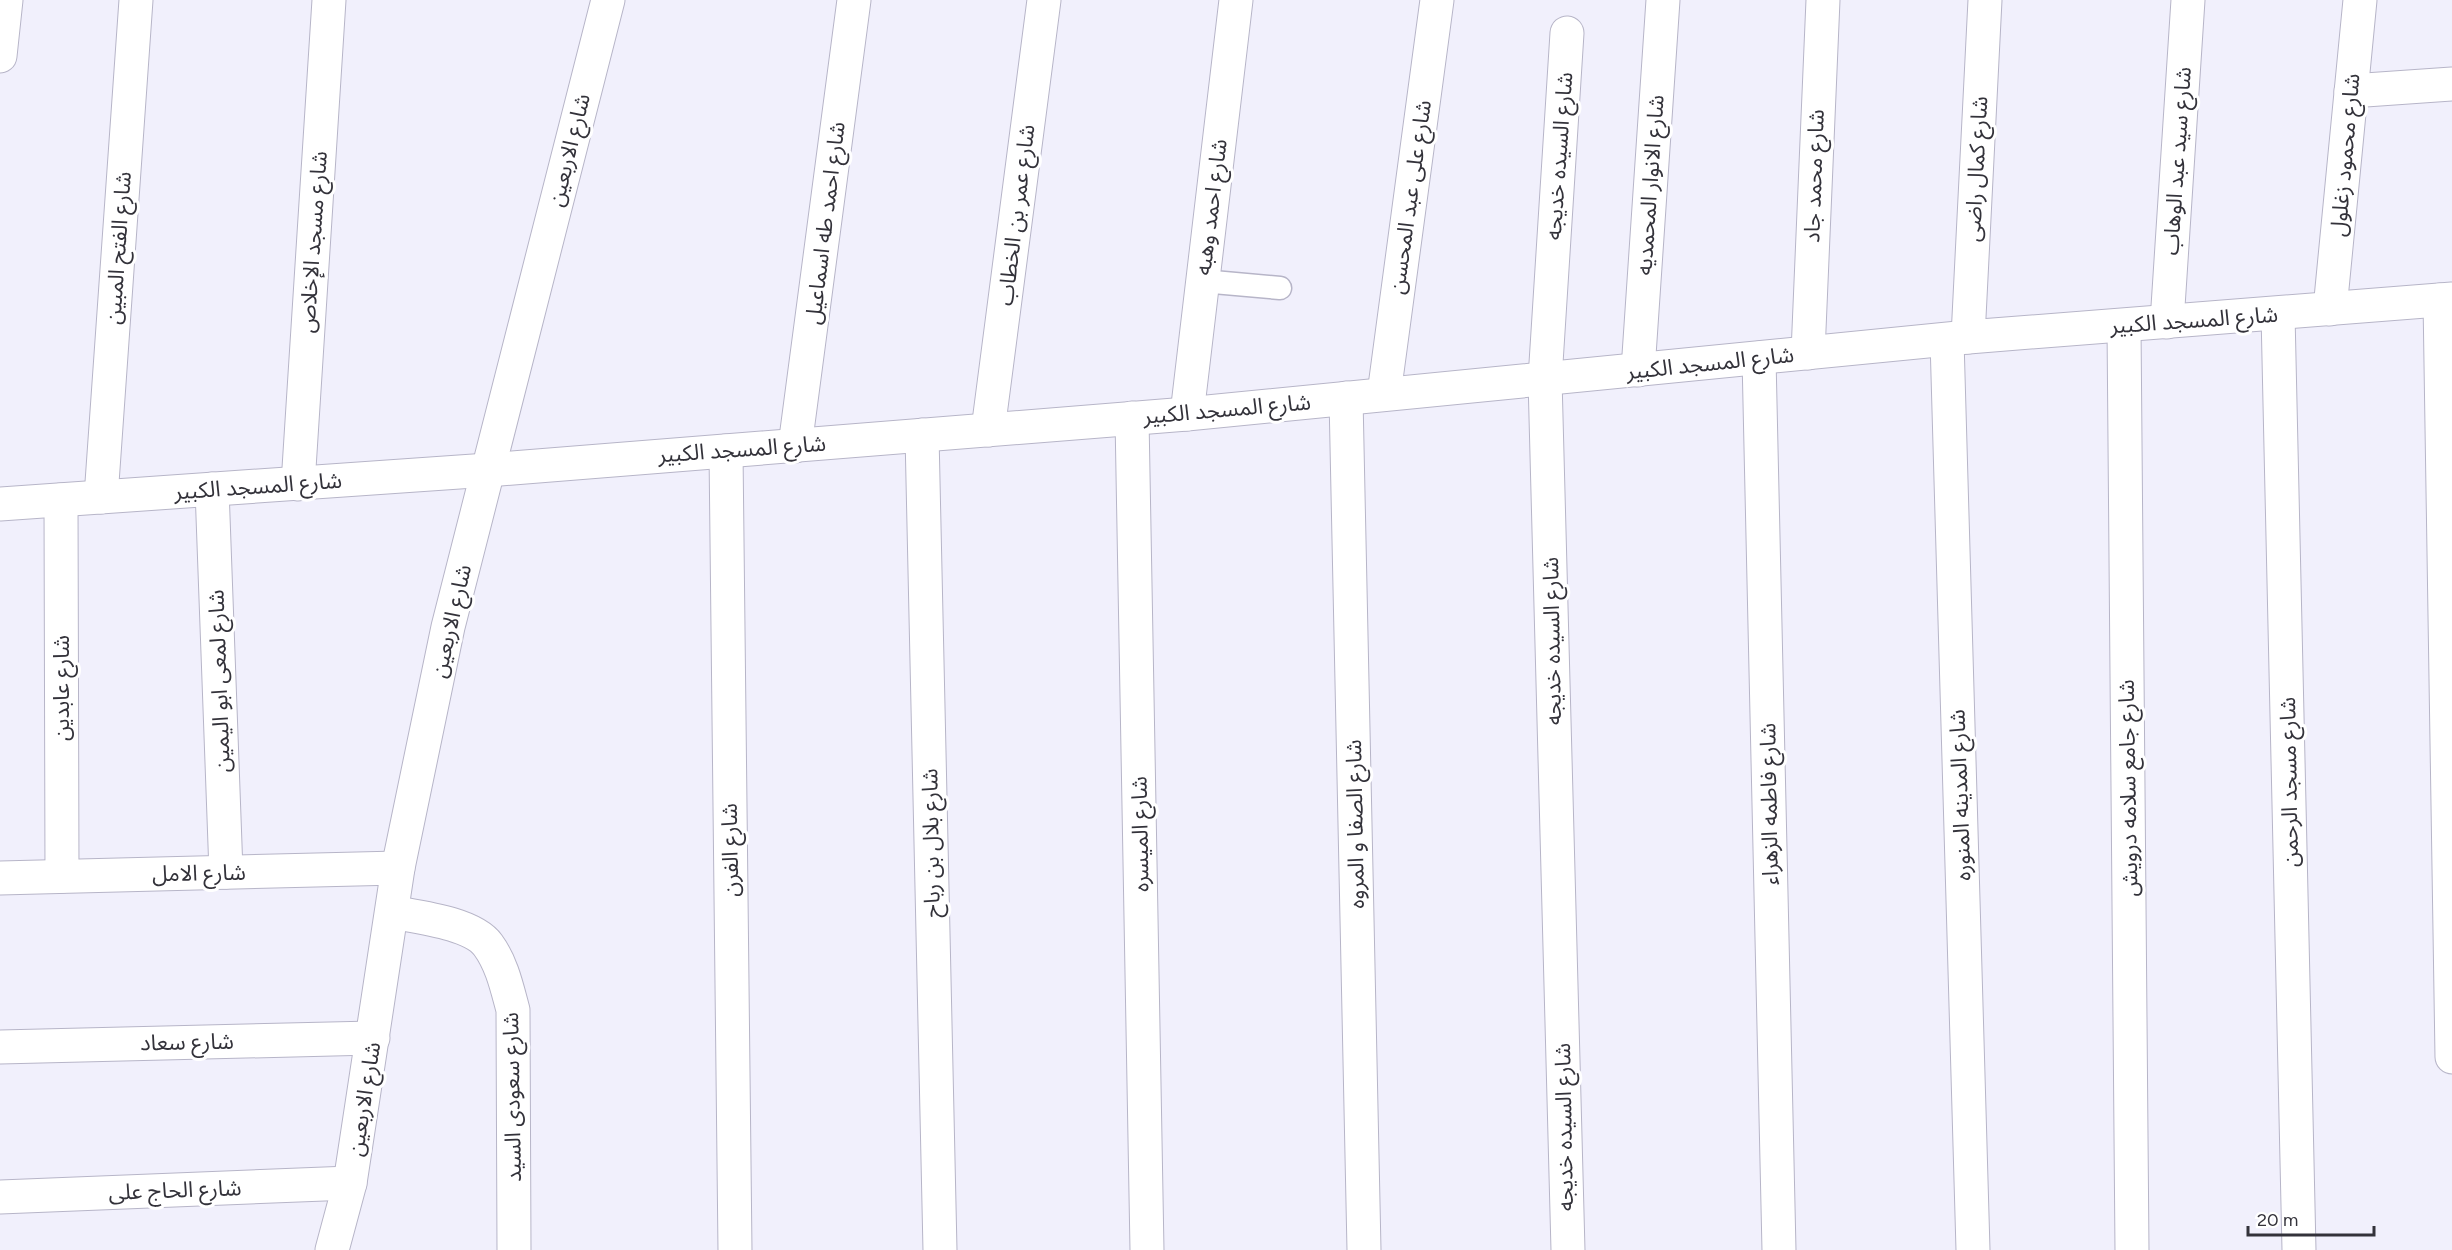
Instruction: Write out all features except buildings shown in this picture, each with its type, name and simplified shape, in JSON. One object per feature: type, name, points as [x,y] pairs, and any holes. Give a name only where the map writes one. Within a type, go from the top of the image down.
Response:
[{"type":"street","points":[[0,56],[6,0]]},
{"type":"street","name":"شارع الفتح المبين","points":[[101,497],[136,0]]},
{"type":"street","name":"شارع مسجد الإخلاص","points":[[298,484],[329,0]]},
{"type":"street","name":"شارع الاربعين","points":[[332,1250],[350,1183],[398,868],[448,627],[608,0]]},
{"type":"street","name":"شارع احمد طه اسماعيل","points":[[795,446],[854,0]]},
{"type":"street","name":"شارع عمر بن الخطاب","points":[[988,430],[1044,0]]},
{"type":"street","name":"شارع احمد وهبه","points":[[1186,414],[1236,0]]},
{"type":"street","name":"شارع على عبد المحسن","points":[[1384,394],[1437,0]]},
{"type":"street","name":"شارع الانوار المحمديه","points":[[1638,370],[1663,0]]},
{"type":"street","name":"شارع محمد جاد","points":[[1808,353],[1823,0]]},
{"type":"street","name":"شارع كمال راضى","points":[[1958,339],[1985,0]]},
{"type":"street","name":"شارع سيد عبد الوهاب","points":[[2167,322],[2188,0]]},
{"type":"street","name":"شارع محمود زغلول","points":[[2330,309],[2360,0]]},
{"type":"street","name":"شارع السيده خديجه","points":[[1567,33],[1545,379],[1568,1250]]},
{"type":"street","points":[[2351,91],[2452,84]]},
{"type":"street","points":[[2446,300],[2452,1057]]},
{"type":"street","name":"شارع المسجد الكبير","points":[[0,504],[488,470],[1186,414],[1958,339],[2446,300]]},
{"type":"street","name":"شارع مسجد الرحمن","points":[[2278,314],[2299,1250]]},
{"type":"street","name":"شارع جامع سلامه درويش","points":[[2124,326],[2132,1250]]},
{"type":"street","name":"شارع المدينه المنوره","points":[[1958,339],[1973,1250]]},
{"type":"street","name":"شارع فاطمه الزهراء","points":[[1759,358],[1779,1250]]},
{"type":"street","name":"شارع الصفا و المروه","points":[[1346,398],[1364,1250]]},
{"type":"street","name":"شارع الميسره","points":[[1132,418],[1148,1250]]},
{"type":"street","name":"شارع بلال بن رباح","points":[[922,435],[940,1250]]},
{"type":"street","name":"شارع الفرن","points":[[726,451],[735,1250]]},
{"type":"street","name":"شارع لمعى ابو اليمين","points":[[212,489],[226,872]]},
{"type":"street","name":"شارع عابدين","points":[[61,500],[62,876]]},
{"type":"street","name":"شارع الامل","points":[[0,878],[398,868]]},
{"type":"street","name":"شارع سعودى السيد","points":[[392,912],[458,925],[487,943],[504,976],[513,1010],[514,1250]]},
{"type":"street","name":"شارع سعاد","points":[[0,1047],[373,1038]]},
{"type":"street","name":"شارع الحاج على","points":[[0,1197],[350,1183]]},
{"type":"lane","points":[[1202,281],[1280,288]]}]
